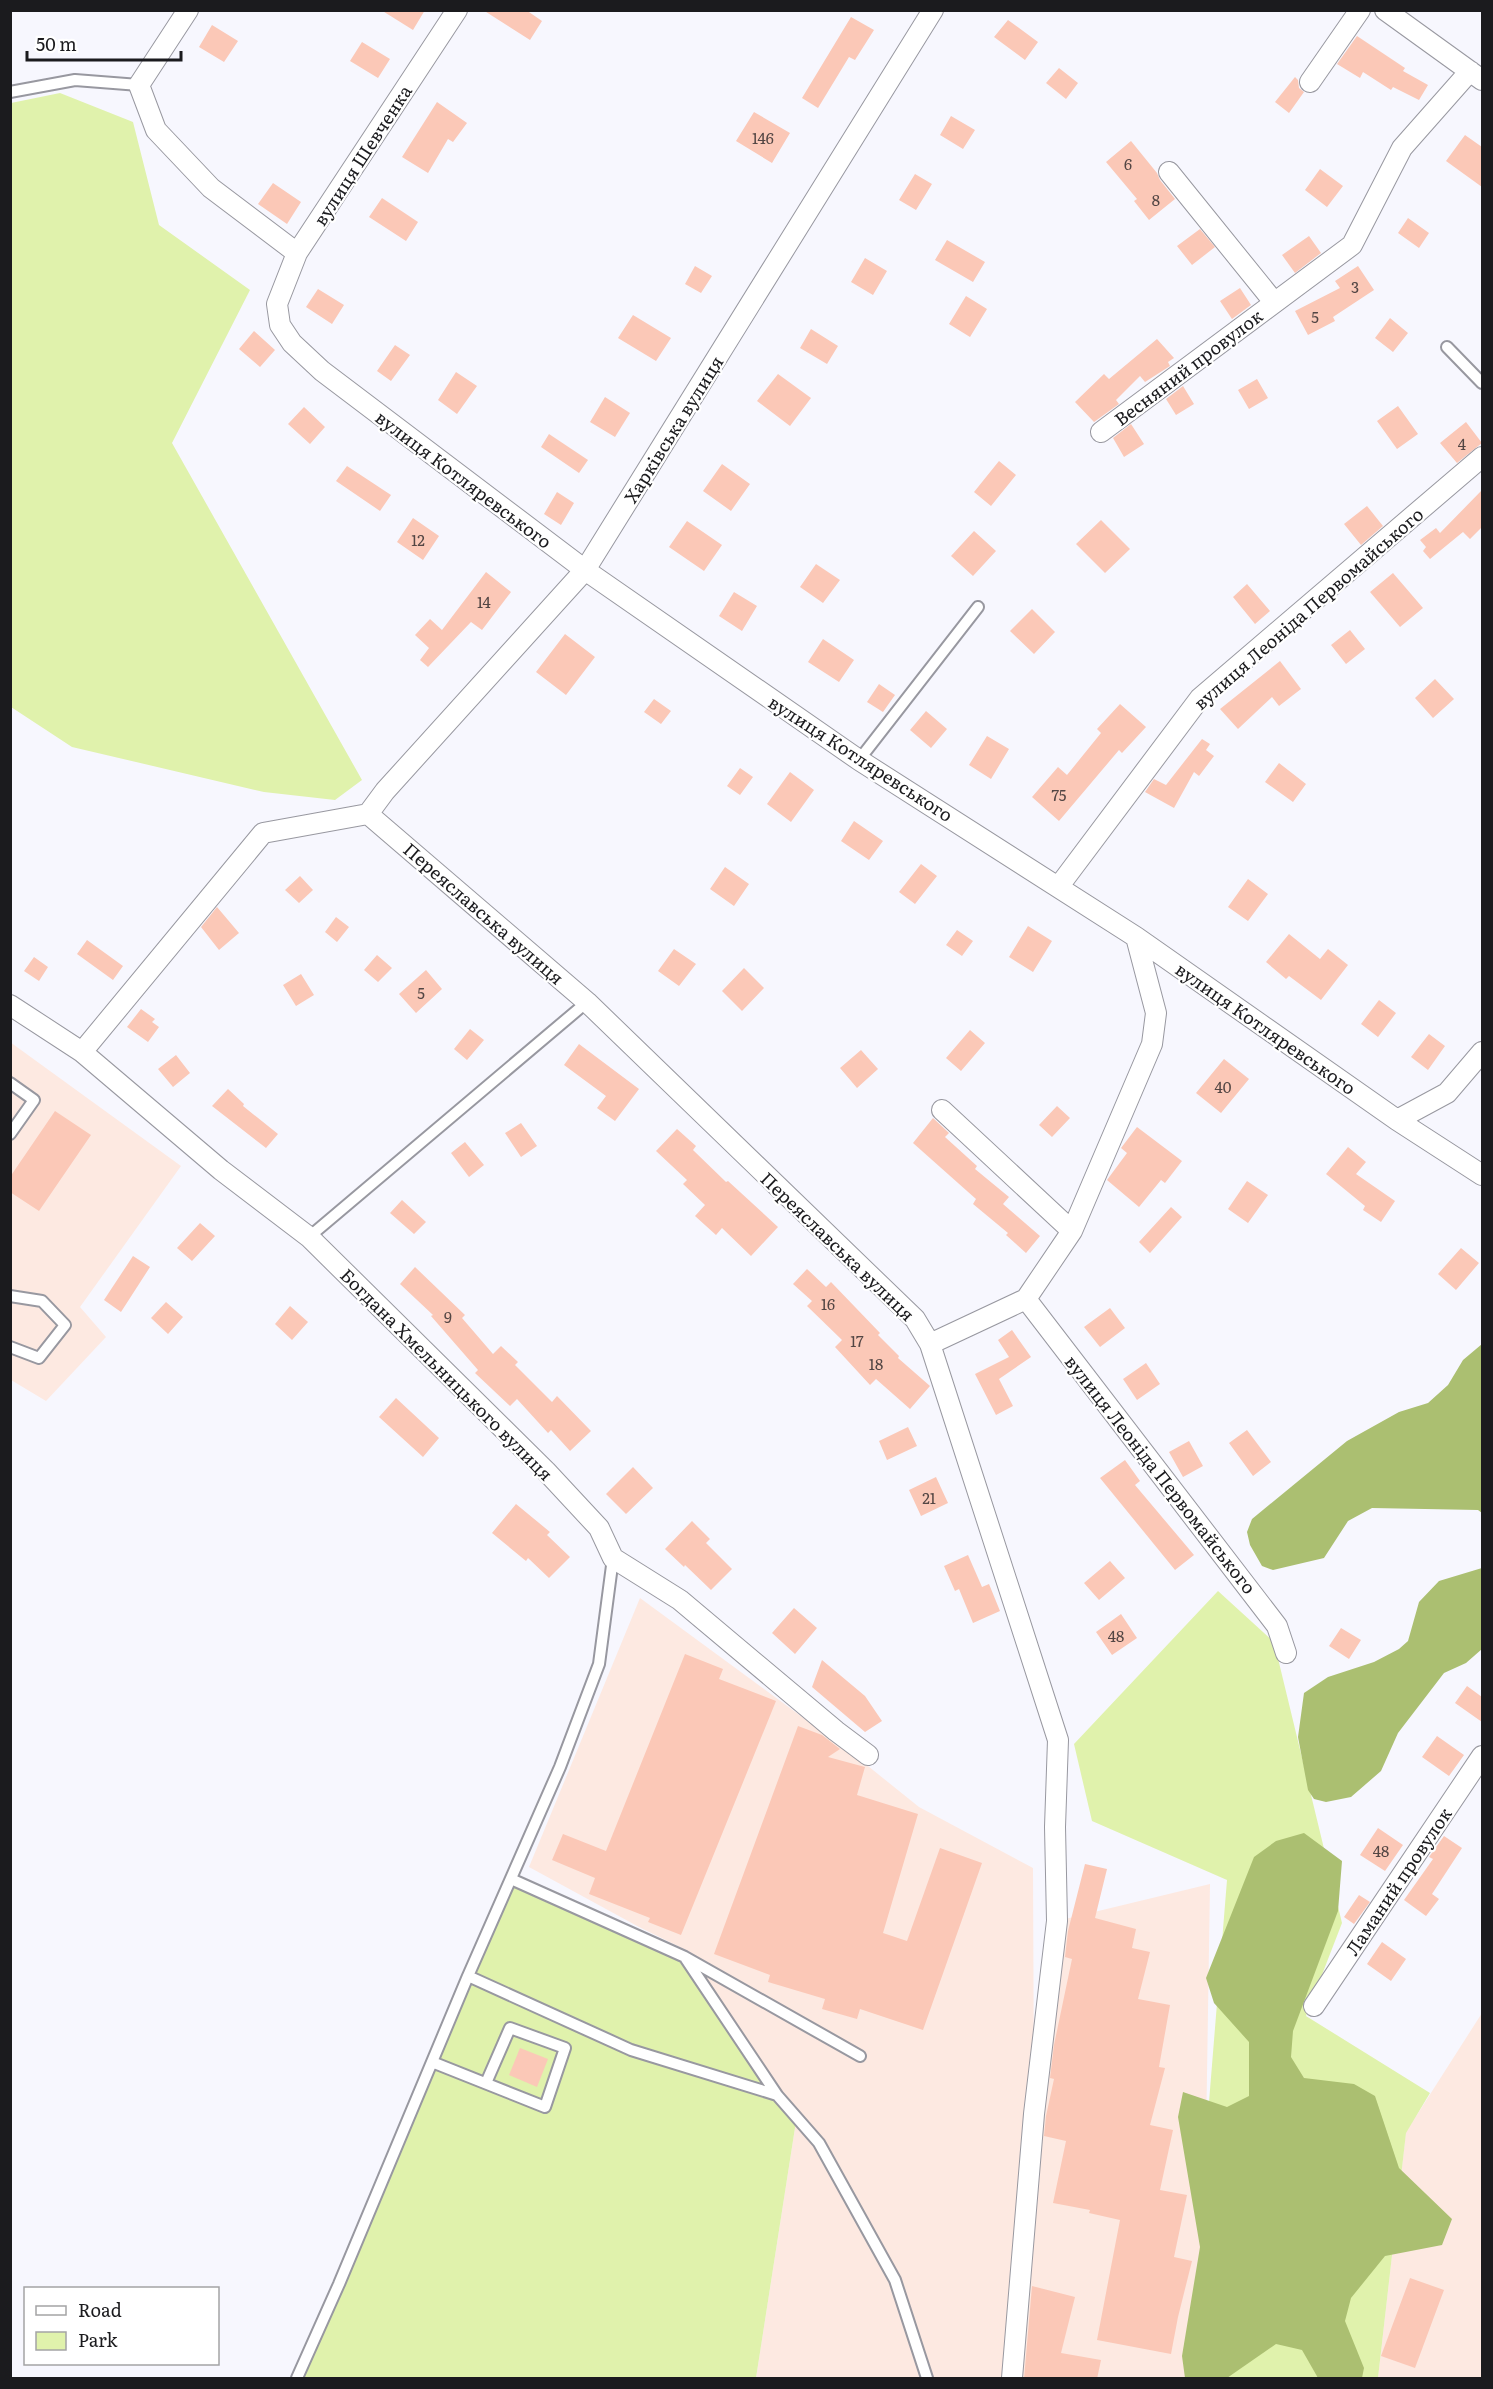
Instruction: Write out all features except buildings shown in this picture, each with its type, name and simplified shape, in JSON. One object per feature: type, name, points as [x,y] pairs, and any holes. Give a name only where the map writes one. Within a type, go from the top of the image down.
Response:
[{"type":"street","points":[[188,10],[139,85],[156,130],[211,188],[297,253]]},
{"type":"street","name":"вулиця Шевченка","points":[[277,304],[297,253],[457,10]]},
{"type":"street","name":"Харківська вулиця","points":[[368,814],[385,791],[585,570],[933,10]]},
{"type":"street","points":[[1310,82],[1360,10]]},
{"type":"street","points":[[1385,10],[1476,76]]},
{"type":"street","name":"Весняний провулок","points":[[1101,432],[1352,245],[1402,148],[1476,76]]},
{"type":"street","name":"Весняний провулок","points":[[1169,172],[1274,303]]},
{"type":"street","name":"вулиця Котляревського","points":[[277,304],[280,325],[292,343],[322,371],[585,570],[859,760],[1136,937],[1397,1120],[1482,1175]]},
{"type":"street","name":"вулиця Леоніда Первомайського","points":[[1059,886],[1200,699],[1482,457]]},
{"type":"street","points":[[82,1052],[262,833],[368,814]]},
{"type":"street","name":"Переяславська вулиця","points":[[368,814],[587,1002],[915,1319],[930,1344],[1058,1740],[1055,1827],[1057,1921],[1034,2114],[1012,2379]]},
{"type":"street","points":[[930,1344],[1026,1299],[1072,1231],[1152,1044],[1156,1013],[1136,937]]},
{"type":"street","name":"Богдана Хмельницького вулиця","points":[[10,1005],[82,1052],[221,1170],[309,1237],[546,1471],[599,1528],[613,1558]]},
{"type":"street","points":[[1397,1120],[1447,1093],[1482,1052]]},
{"type":"street","points":[[942,1110],[1072,1231]]},
{"type":"street","name":"вулиця Леоніда Первомайського","points":[[1026,1299],[1277,1626],[1286,1653]]},
{"type":"street","points":[[613,1558],[680,1600],[836,1731],[868,1755]]},
{"type":"street","name":"Ламаний провулок","points":[[1314,2006],[1482,1756]]},
{"type":"lane","points":[[10,92],[75,80],[139,85]]},
{"type":"lane","points":[[1447,347],[1482,383]]},
{"type":"lane","points":[[859,760],[978,607]]},
{"type":"lane","points":[[309,1237],[587,1002]]},
{"type":"lane","points":[[10,1083],[34,1100],[10,1134]]},
{"type":"lane","points":[[10,1296],[42,1301],[65,1325],[39,1358],[10,1347]]},
{"type":"lane","points":[[297,2379],[468,1976],[560,1767],[598,1664],[613,1558]]},
{"type":"lane","points":[[511,1879],[685,1957],[860,2056]]},
{"type":"lane","points":[[685,1957],[777,2095],[819,2143],[895,2280],[927,2379]]},
{"type":"lane","points":[[468,1976],[631,2050],[777,2095]]},
{"type":"lane","points":[[432,2062],[545,2107],[565,2048],[510,2028],[486,2083]]},
{"type":"shaded area","points":[[10,1042],[181,1166],[80,1307],[106,1337],[46,1401],[11,1380]]},
{"type":"shaded area","points":[[640,1598],[858,1758],[919,1807],[1033,1868],[1034,2106],[1057,1921],[1210,1884],[1206,2139],[1211,2378],[756,2378],[797,2115],[777,2095],[688,1951],[529,1867]]},
{"type":"shaded area","points":[[1482,2013],[1482,2378],[1378,2378],[1406,2132]]},
{"type":"green space","points":[[60,93],[133,122],[159,225],[250,290],[172,443],[362,780],[335,800],[264,792],[72,747],[11,707],[11,103]]},
{"type":"green space","points":[[1482,1344],[1482,1513],[1478,1510],[1372,1508],[1348,1521],[1324,1558],[1273,1570],[1262,1566],[1250,1545],[1247,1532],[1252,1519],[1347,1441],[1399,1412],[1428,1403],[1448,1385],[1463,1360]]},
{"type":"green space","points":[[1482,1568],[1482,1649],[1466,1663],[1444,1673],[1398,1733],[1381,1771],[1351,1797],[1326,1802],[1314,1799],[1308,1790],[1298,1737],[1304,1693],[1328,1677],[1374,1662],[1399,1649],[1408,1641],[1419,1602],[1439,1581]]},
{"type":"green space","points":[[1218,1591],[1274,1642],[1342,1923],[1306,2016],[1430,2093],[1406,2133],[1378,2378],[1211,2378],[1206,2139],[1227,1880],[1092,1821],[1074,1744]]},
{"type":"green space","points":[[1304,1833],[1342,1861],[1338,1911],[1293,2031],[1291,2057],[1304,2078],[1354,2084],[1375,2096],[1399,2168],[1452,2219],[1442,2245],[1385,2256],[1351,2298],[1345,2321],[1364,2368],[1362,2378],[1318,2378],[1302,2350],[1276,2344],[1227,2378],[1185,2378],[1182,2356],[1200,2247],[1178,2117],[1183,2092],[1227,2107],[1249,2096],[1249,2042],[1214,2003],[1206,1978],[1254,1857],[1276,1841]]},
{"type":"green space","points":[[511,1879],[685,1957],[797,2115],[756,2378],[303,2378]]}]
